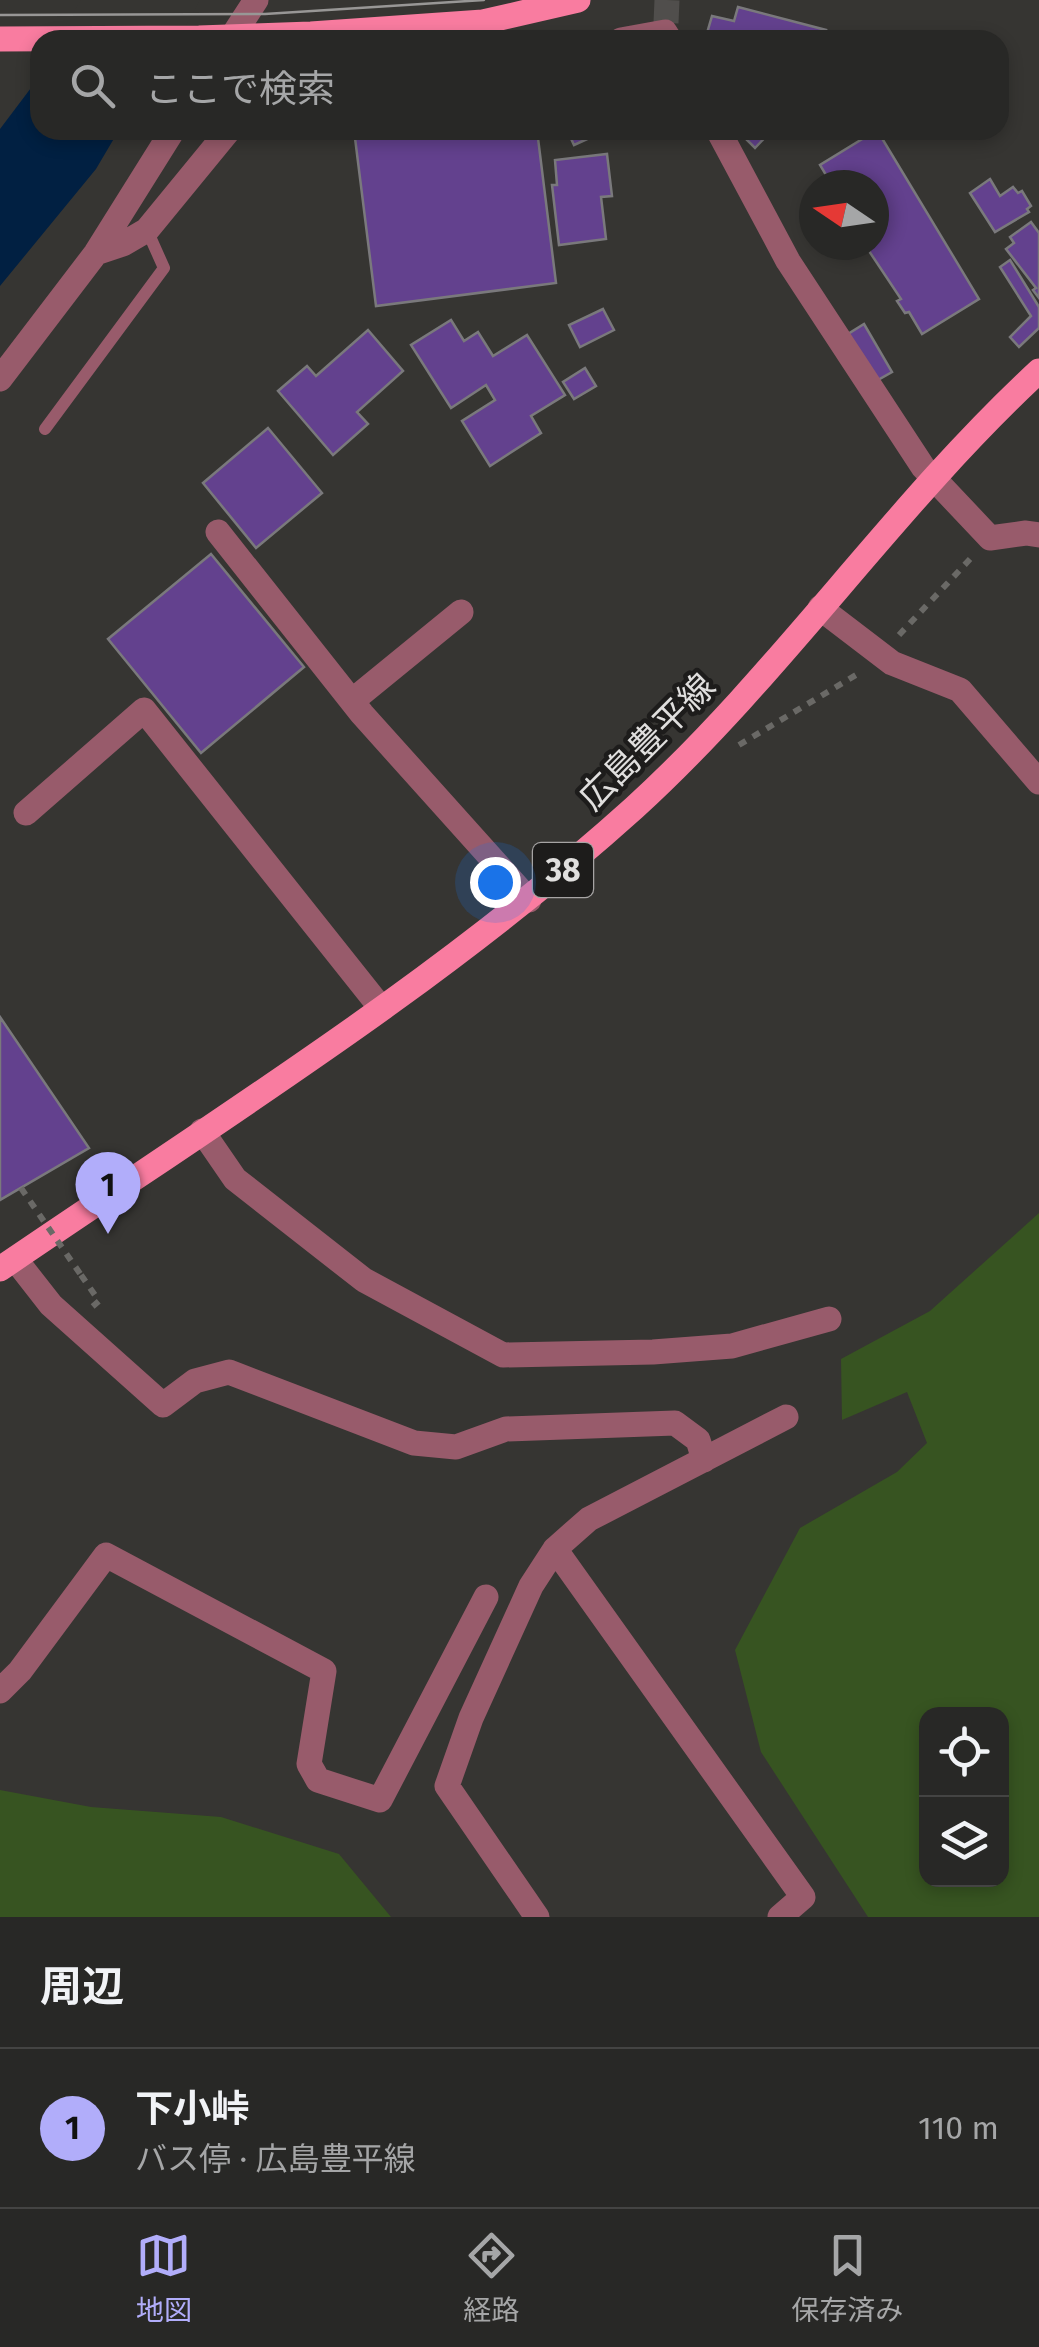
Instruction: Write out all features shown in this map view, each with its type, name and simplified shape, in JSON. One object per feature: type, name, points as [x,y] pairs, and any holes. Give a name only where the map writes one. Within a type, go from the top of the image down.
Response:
[{"type":"main road","points":[[358,30],[484,22],[578,0]]},
{"type":"main road","points":[[0,39],[30,39]]},
{"type":"main road","name":"広島豊平線","points":[[8,1264],[381,1008],[529,900],[637,805],[753,685],[933,479],[1039,371]]},
{"type":"street","points":[[236,30],[256,0]]},
{"type":"street","points":[[0,378],[96,253],[167,140]]},
{"type":"street","points":[[96,253],[146,230],[221,140]]},
{"type":"street","points":[[723,140],[788,261],[933,479],[990,538],[1039,535]]},
{"type":"street","points":[[218,532],[352,701],[529,900]]},
{"type":"street","points":[[820,608],[892,663],[960,690],[1039,782]]},
{"type":"street","points":[[352,701],[460,612]]},
{"type":"street","points":[[26,813],[144,710],[381,1008]]},
{"type":"street","points":[[202,1131],[235,1179],[364,1280],[503,1355],[732,1346],[829,1319]]},
{"type":"street","points":[[8,1264],[162,1404],[194,1381],[229,1372],[414,1444],[456,1447],[506,1429],[675,1423],[698,1440],[704,1460]]},
{"type":"street","points":[[537,1917],[447,1786],[471,1718],[531,1586],[556,1550],[589,1519],[786,1417]]},
{"type":"street","points":[[556,1550],[803,1897],[780,1917]]},
{"type":"street","points":[[0,1691],[106,1556],[324,1671],[309,1764],[318,1780],[380,1800],[486,1597]]},
{"type":"lane","points":[[46,429],[164,268],[146,230]]},
{"type":"path","points":[[21,1188],[99,1301],[92,1307],[74,1281]]},
{"type":"green space","points":[[1039,1213],[1039,1917],[868,1917],[761,1752],[735,1650],[800,1528],[897,1472],[927,1443],[907,1392],[842,1420],[841,1359],[930,1311]]},
{"type":"green space","points":[[0,1790],[91,1807],[221,1817],[339,1854],[391,1917],[0,1917]]},
{"type":"water","points":[[30,89],[30,140],[113,140],[96,169],[0,286],[0,129]]},
{"type":"pier","points":[[81,0],[200,0],[184,30],[62,30]]},
{"type":"building","points":[[738,7],[826,30],[708,30],[712,16],[734,21]]},
{"type":"building","points":[[355,140],[538,140],[556,283],[376,306]]},
{"type":"building","points":[[861,140],[883,140],[979,299],[922,334],[897,301],[901,299],[875,260],[889,260],[889,170],[823,170],[820,165]]},
{"type":"building","points":[[607,154],[612,196],[601,197],[606,239],[559,245],[552,185],[557,185],[555,160]]},
{"type":"building","points":[[990,179],[1000,196],[1013,187],[1018,193],[1022,191],[1031,206],[1029,212],[995,232],[970,193]]},
{"type":"building","points":[[1031,222],[1039,233],[1039,298],[1033,290],[1036,288],[1006,249],[1014,243],[1010,237]]},
{"type":"building","points":[[1010,260],[1039,307],[1039,328],[1019,347],[1010,337],[1031,316],[1000,267]]},
{"type":"building","points":[[603,309],[614,330],[580,347],[569,325]]},
{"type":"building","points":[[451,320],[464,341],[478,332],[493,356],[527,335],[565,395],[531,416],[541,433],[490,466],[462,421],[495,400],[486,385],[451,408],[411,345]]},
{"type":"building","points":[[864,324],[892,372],[876,381],[848,334]]},
{"type":"building","points":[[368,330],[403,371],[357,412],[368,424],[333,455],[278,391],[307,366],[316,376]]},
{"type":"building","points":[[585,368],[596,386],[574,399],[563,382]]},
{"type":"building","points":[[268,428],[322,493],[256,548],[203,483]]},
{"type":"building","points":[[211,554],[304,667],[201,753],[108,639]]},
{"type":"building","points":[[0,1017],[89,1148],[0,1200]]},
{"type":"tunnel","points":[[666,23],[667,0]]},
{"type":"tram line","points":[[0,15],[265,14],[484,0]]},
{"type":"place","name":"下小峠","points":[[108,1234]]}]
